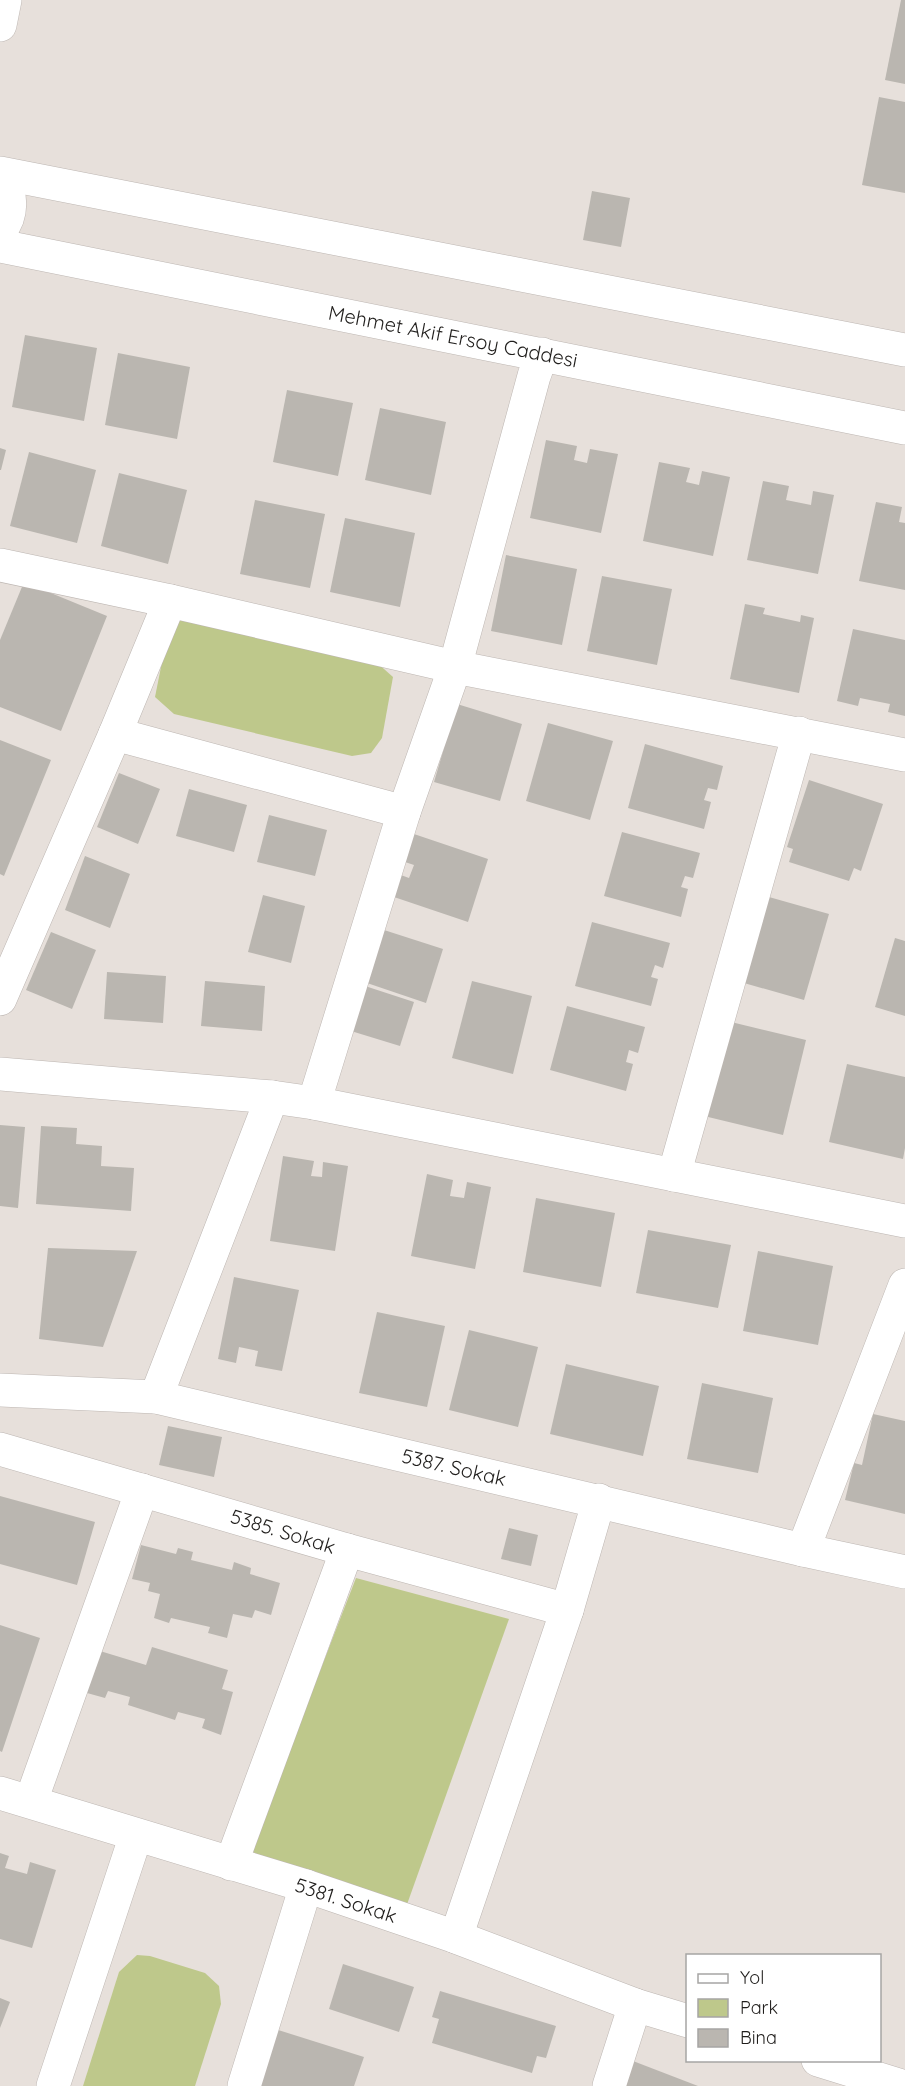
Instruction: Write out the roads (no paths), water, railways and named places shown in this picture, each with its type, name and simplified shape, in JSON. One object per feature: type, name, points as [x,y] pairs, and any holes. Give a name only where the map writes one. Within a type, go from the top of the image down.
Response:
[{"type":"street","points":[[0,25],[5,0]]},
{"type":"street","points":[[0,175],[9,193],[10,205],[8,217],[0,231]]},
{"type":"street","points":[[0,175],[905,350]]},
{"type":"street","name":"Mehmet Akif Ersoy Caddesi","points":[[0,246],[905,428]]},
{"type":"street","points":[[314,1103],[404,812],[455,668],[542,354]]},
{"type":"street","points":[[0,565],[170,601],[455,668],[905,755]]},
{"type":"street","points":[[0,999],[170,601]]},
{"type":"street","points":[[115,734],[404,812]]},
{"type":"street","points":[[674,1175],[799,734]]},
{"type":"street","points":[[0,1074],[272,1097],[314,1103],[905,1221]]},
{"type":"street","points":[[156,1397],[272,1097]]},
{"type":"street","points":[[803,1550],[905,1285]]},
{"type":"street","name":"5387. Sokak","points":[[0,1390],[156,1397],[905,1572]]},
{"type":"street","name":"5385. Sokak","points":[[0,1449],[347,1550],[567,1610]]},
{"type":"street","points":[[15,1797],[141,1490]]},
{"type":"street","points":[[456,1937],[567,1610],[599,1500]]},
{"type":"street","points":[[231,1864],[347,1550]]},
{"type":"street","name":"5381. Sokak","points":[[15,1797],[306,1886],[456,1937],[635,2005],[686,2021]]},
{"type":"street","points":[[53,2086],[136,1834]]},
{"type":"street","points":[[244,2086],[306,1886]]},
{"type":"street","points":[[609,2086],[635,2005]]},
{"type":"street","points":[[821,2062],[902,2086]]}]
